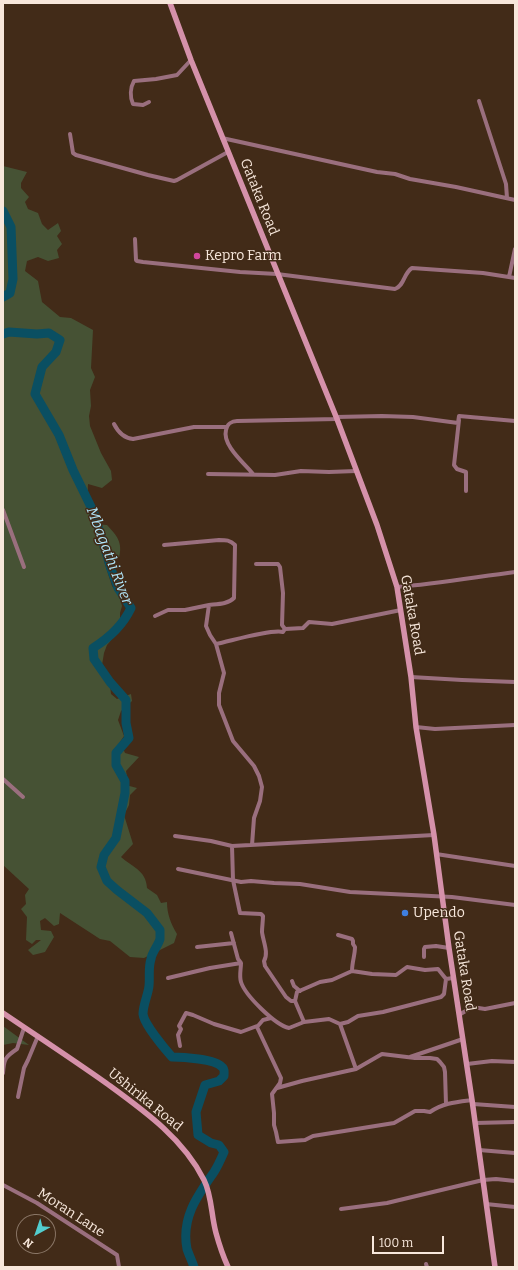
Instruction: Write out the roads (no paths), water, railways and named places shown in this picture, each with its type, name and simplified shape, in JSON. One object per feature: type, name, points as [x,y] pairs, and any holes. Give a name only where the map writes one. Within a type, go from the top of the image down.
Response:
[{"type":"street","name":"Gataka Road","points":[[170,3],[222,138],[336,418],[377,525],[397,587],[411,677],[416,727],[434,835],[453,978],[467,1064],[494,1267]]},
{"type":"street","points":[[149,102],[143,105],[133,104],[131,99],[131,87],[134,81],[175,76],[179,74],[191,60]]},
{"type":"street","points":[[479,101],[506,184],[507,198]]},
{"type":"street","points":[[70,134],[73,153],[76,155],[148,175],[174,180],[178,180],[228,152]]},
{"type":"street","points":[[222,138],[515,200]]},
{"type":"street","points":[[135,239],[136,260],[139,262],[240,272],[277,274],[395,289],[402,284],[406,273],[412,268],[483,273],[515,278]]},
{"type":"street","points":[[509,277],[515,249]]},
{"type":"street","points":[[114,424],[120,433],[133,439],[194,427],[226,427],[233,421],[382,416],[413,417],[458,423],[459,416]]},
{"type":"street","points":[[459,416],[515,421]]},
{"type":"street","points":[[459,416],[454,465],[457,469],[466,472],[466,491]]},
{"type":"street","points":[[226,427],[225,437],[228,444],[254,474]]},
{"type":"street","points":[[208,474],[275,475],[301,471],[329,472],[356,470]]},
{"type":"street","points":[[3,510],[24,567]]},
{"type":"street","points":[[155,616],[168,610],[185,610],[231,601],[234,598],[235,545],[231,541],[227,540],[164,545]]},
{"type":"street","points":[[256,564],[278,564],[280,567],[283,592],[282,625],[285,629]]},
{"type":"street","points":[[397,587],[515,572]]},
{"type":"street","points":[[210,605],[206,626],[216,644],[224,673],[219,694],[219,705],[233,741],[254,766],[262,787],[260,801],[254,818],[252,845]]},
{"type":"street","points":[[216,644],[279,631],[283,632],[285,629],[303,628],[308,622],[332,624],[400,610]]},
{"type":"street","points":[[411,677],[515,682]]},
{"type":"street","points":[[416,727],[435,729],[515,725]]},
{"type":"street","points":[[3,779],[24,797]]},
{"type":"street","points":[[175,836],[211,840],[232,846],[434,835]]},
{"type":"street","points":[[232,846],[233,880],[240,913],[261,914],[263,916],[262,929],[266,958],[264,961],[265,966],[286,997],[295,1001]]},
{"type":"street","points":[[436,854],[515,866]]},
{"type":"street","points":[[178,869],[241,882],[251,880],[274,884],[300,884],[350,892],[452,897],[515,905]]},
{"type":"street","points":[[231,933],[238,959],[241,963],[240,980],[244,990],[271,1018],[289,1028],[304,1022],[329,1019],[340,1024],[348,1022],[358,1016],[383,1012],[441,997],[444,994],[446,978]]},
{"type":"street","points":[[338,935],[353,940],[355,954],[352,963],[352,971]]},
{"type":"street","points":[[197,948],[234,943]]},
{"type":"street","points":[[424,957],[425,947],[436,946],[449,948]]},
{"type":"street","points":[[168,978],[210,968],[241,963]]},
{"type":"street","points":[[292,981],[294,986],[300,991],[320,982],[332,980],[352,971],[396,975],[407,967],[425,970],[438,969],[446,978],[453,978]]},
{"type":"street","points":[[304,1022],[295,1001],[297,992],[310,987]]},
{"type":"street","points":[[459,1014],[472,1007],[485,1009],[515,1003]]},
{"type":"street","points":[[180,1046],[178,1035],[181,1029],[179,1026],[186,1013],[214,1024],[241,1032],[257,1026],[263,1020],[271,1018]]},
{"type":"street","name":"Ushirika Road","points":[[3,1014],[38,1036],[132,1102],[155,1120],[190,1155],[205,1181],[210,1196],[216,1233],[228,1267]]},
{"type":"street","points":[[340,1024],[356,1069]]},
{"type":"street","points":[[257,1026],[280,1075],[280,1083],[272,1094],[274,1125],[277,1141],[279,1143],[305,1140],[313,1136],[394,1123],[415,1111],[430,1112],[446,1104],[472,1102],[515,1107]]},
{"type":"street","points":[[3,1073],[6,1056],[17,1049],[24,1028]]},
{"type":"street","points":[[18,1097],[24,1068],[38,1036]]},
{"type":"street","points":[[408,1058],[463,1039]]},
{"type":"street","points":[[277,1088],[356,1069],[382,1054],[408,1058],[430,1058],[437,1059],[445,1072],[446,1104]]},
{"type":"street","points":[[467,1064],[492,1061],[515,1062]]},
{"type":"street","points":[[475,1123],[515,1122]]},
{"type":"street","points":[[479,1150],[515,1153]]},
{"type":"street","points":[[341,1209],[386,1203],[483,1180],[496,1179],[515,1181]]},
{"type":"street","name":"Moran Lane","points":[[3,1185],[37,1203],[117,1255],[119,1267]]},
{"type":"street","points":[[486,1204],[515,1207]]},
{"type":"waterway","name":"Mbagathi River","points":[[3,211],[11,227],[13,279],[10,293],[3,297]]},
{"type":"waterway","name":"Mbagathi River","points":[[3,334],[9,332],[37,334],[49,333],[60,340],[56,352],[42,367],[35,394],[59,435],[73,470],[94,513],[118,588],[131,608],[115,631],[93,648],[94,659],[110,682],[126,700],[126,723],[129,738],[116,753],[116,765],[125,781],[125,793],[116,838],[104,855],[101,867],[107,881],[147,913],[160,930],[160,939],[150,962],[149,986],[143,1011],[147,1024],[172,1057],[206,1060],[219,1064],[224,1070],[224,1076],[219,1081],[205,1085],[196,1112],[198,1135],[211,1143],[219,1145],[224,1152],[215,1170],[196,1199],[188,1217],[186,1227],[187,1249],[194,1267]]},
{"type":"place","name":"Kepro Farm","points":[[197,256]]},
{"type":"place","name":"Upendo","points":[[405,913]]}]
